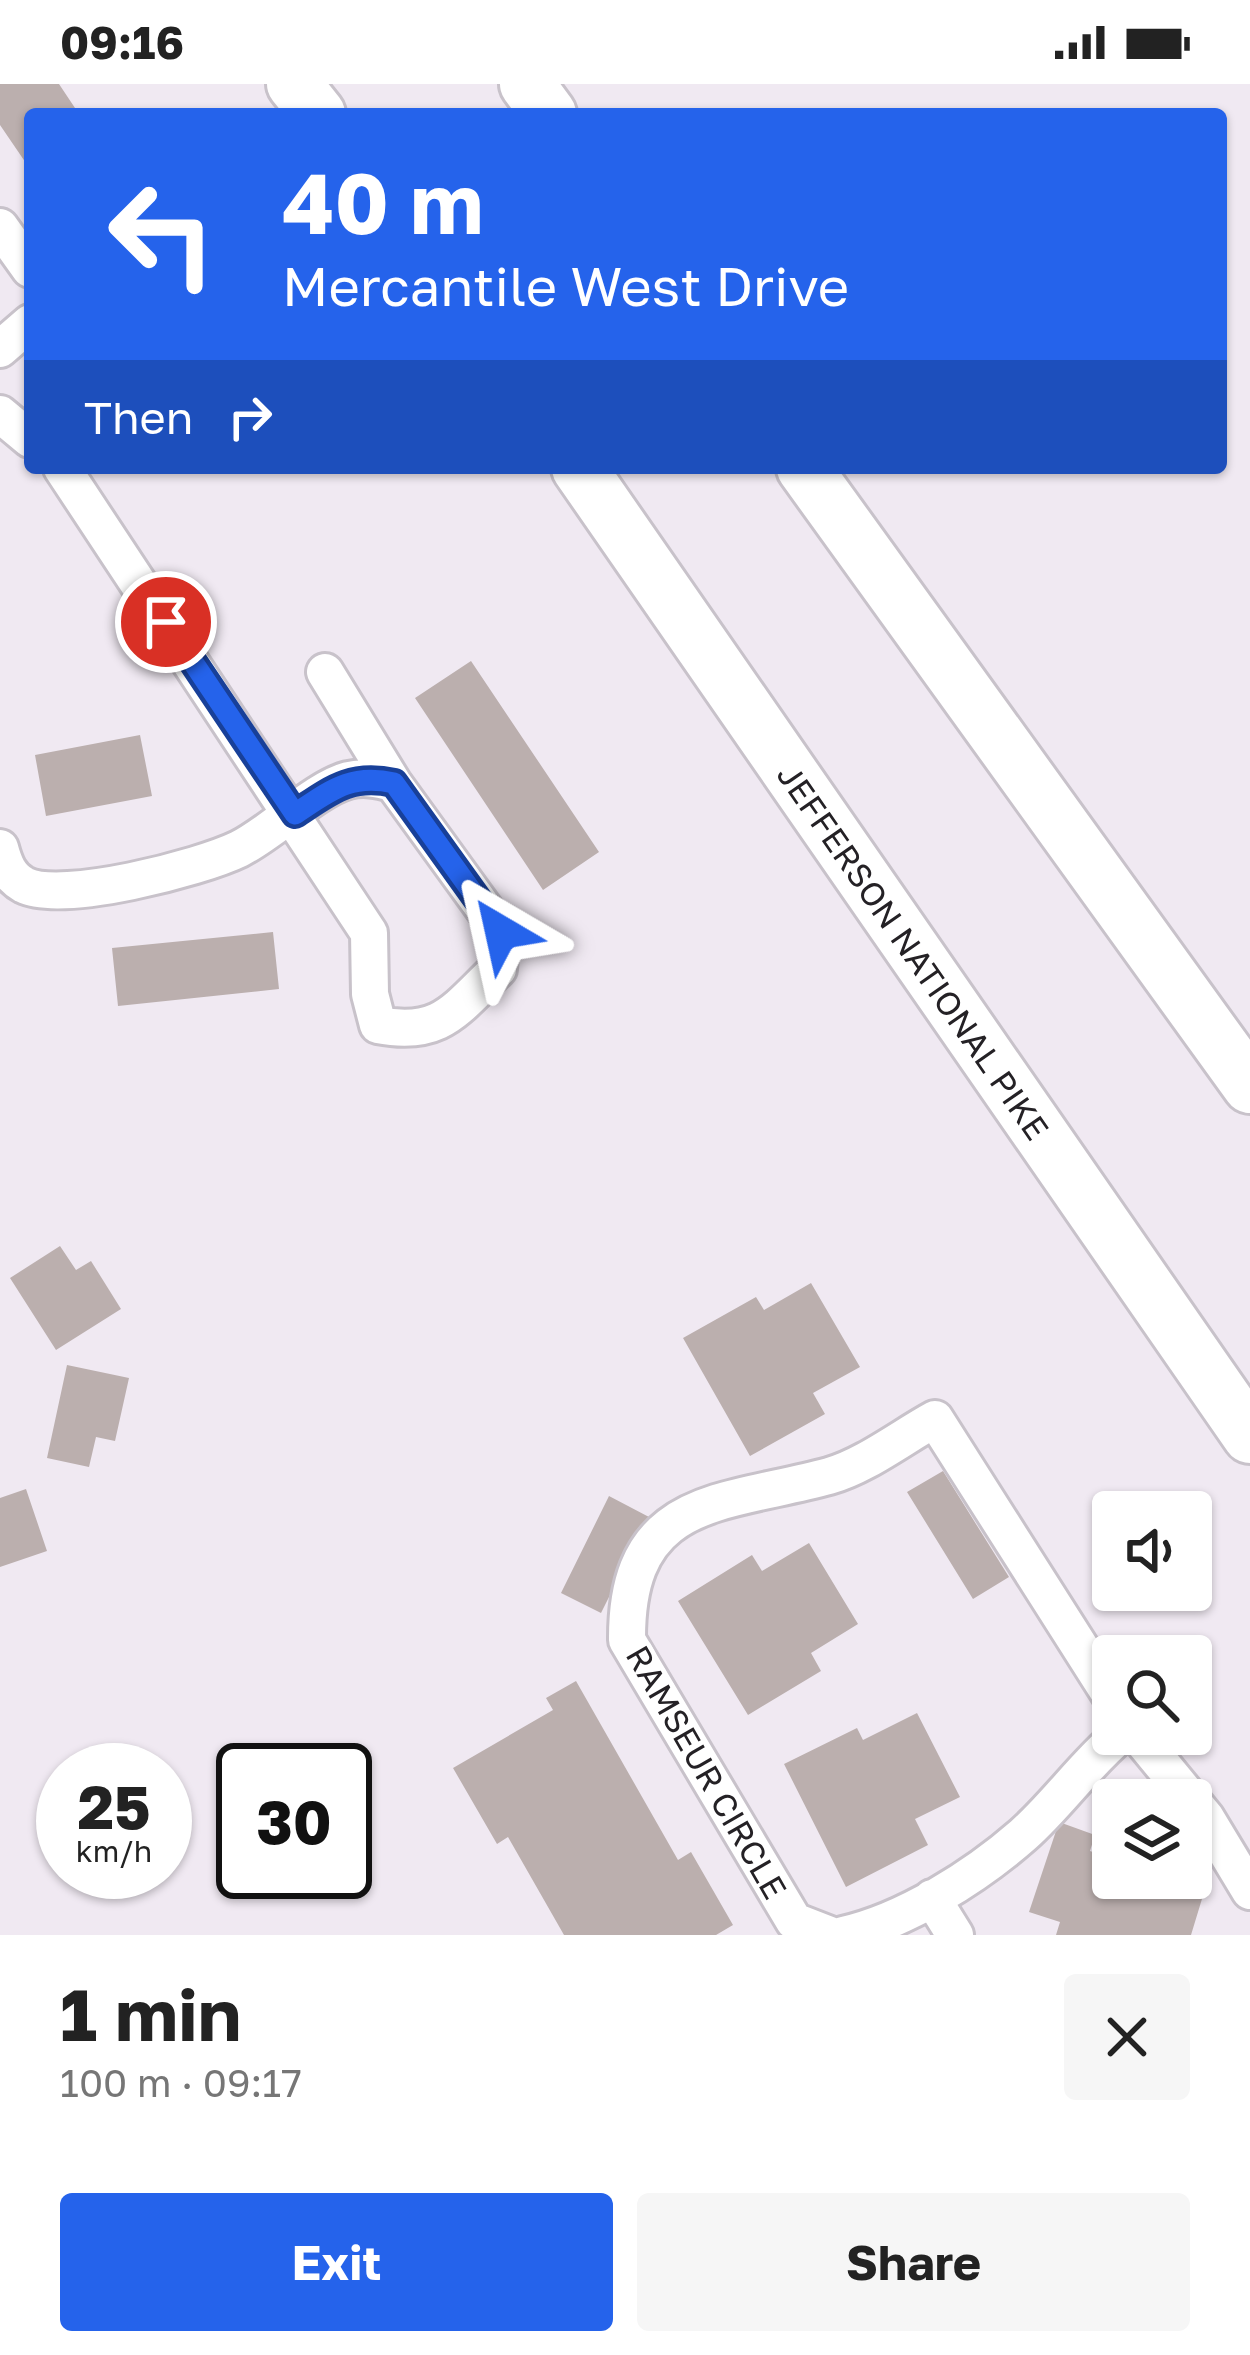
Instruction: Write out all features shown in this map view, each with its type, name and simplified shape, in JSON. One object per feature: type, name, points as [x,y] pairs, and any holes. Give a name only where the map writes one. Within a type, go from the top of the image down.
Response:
[{"type":"highway","points":[[294,84],[313,108]]},
{"type":"highway","name":"JEFFERSON NATIONAL PIKE","points":[[583,474],[1250,1436]]},
{"type":"highway","points":[[808,474],[1250,1086]]},
{"type":"street","points":[[0,227],[24,261]]},
{"type":"street","points":[[0,350],[24,328]]},
{"type":"street","points":[[0,414],[24,434]]},
{"type":"street","points":[[66,474],[295,814],[369,933],[370,994],[378,1024],[416,1032],[452,1013],[498,969],[504,950],[501,932],[394,783],[325,672]]},
{"type":"street","points":[[0,848],[4,865],[20,884],[44,891],[73,890],[234,851],[344,781],[370,777],[394,783]]},
{"type":"street","name":"RAMSEUR CIRCLE","points":[[830,1935],[794,1921],[627,1640],[627,1597],[644,1556],[674,1520],[731,1494],[833,1475],[935,1419],[1092,1666]]},
{"type":"street","points":[[843,1935],[932,1898],[1023,1835],[1095,1755]]},
{"type":"street","points":[[1154,1755],[1207,1818],[1250,1892]]},
{"type":"street","points":[[932,1898],[955,1935]]},
{"type":"building","points":[[0,84],[59,84],[75,108],[24,108],[24,160],[0,125]]},
{"type":"building","points":[[471,661],[599,852],[543,890],[415,698]]},
{"type":"building","points":[[140,735],[152,796],[46,816],[35,755]]},
{"type":"building","points":[[273,932],[279,989],[118,1006],[112,948]]},
{"type":"building","points":[[60,1246],[76,1270],[91,1261],[121,1309],[56,1350],[10,1278]]},
{"type":"building","points":[[811,1283],[860,1367],[813,1393],[825,1414],[750,1456],[683,1338],[756,1297],[764,1310]]},
{"type":"building","points":[[67,1365],[129,1378],[115,1441],[96,1437],[89,1467],[47,1458]]},
{"type":"building","points":[[943,1471],[1009,1577],[973,1599],[907,1492]]},
{"type":"building","points":[[26,1489],[47,1551],[0,1567],[0,1498]]},
{"type":"building","points":[[609,1496],[649,1517],[601,1613],[561,1593]]},
{"type":"building","points":[[809,1543],[858,1624],[811,1653],[821,1671],[748,1715],[678,1601],[752,1555],[762,1571]]},
{"type":"building","points":[[576,1681],[678,1860],[691,1852],[733,1925],[716,1935],[564,1935],[508,1837],[497,1844],[453,1768],[553,1710],[546,1698]]},
{"type":"building","points":[[917,1713],[960,1797],[915,1819],[928,1845],[846,1887],[784,1764],[857,1728],[863,1740]]},
{"type":"building","points":[[1059,1822],[1092,1834],[1092,1899],[1202,1899],[1191,1935],[1056,1935],[1060,1922],[1029,1912]]},
{"type":"route","points":[[166,622],[295,814],[344,781],[370,777],[394,783],[501,932]]}]
